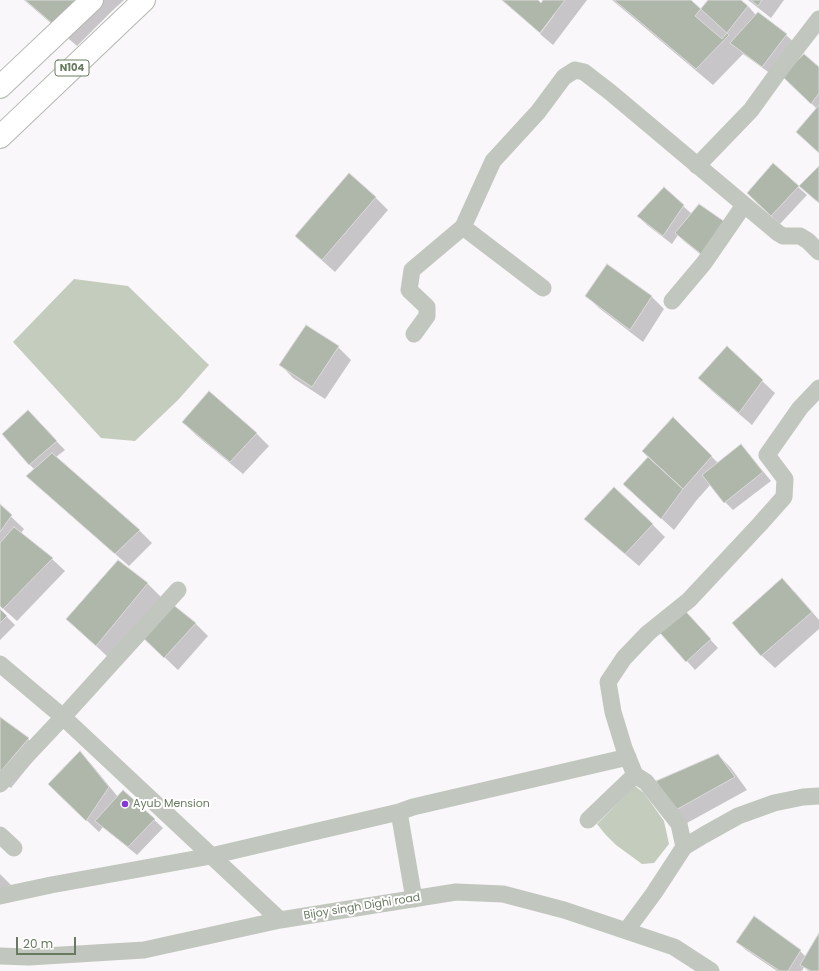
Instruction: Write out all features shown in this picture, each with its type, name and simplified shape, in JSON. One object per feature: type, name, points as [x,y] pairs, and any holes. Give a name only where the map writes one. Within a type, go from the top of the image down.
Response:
[{"type":"highway","points":[[0,87],[92,0]]},
{"type":"highway","name":"N104","points":[[0,137],[144,0]]},
{"type":"street","points":[[697,166],[751,110],[819,19]]},
{"type":"street","points":[[414,334],[427,316],[427,307],[409,290],[412,270],[463,227],[494,161],[538,112],[564,77],[575,70],[584,72],[610,92],[778,233],[783,236],[800,236],[808,241],[819,252]]},
{"type":"street","points":[[672,301],[704,263],[744,205]]},
{"type":"street","points":[[463,227],[543,288]]},
{"type":"street","points":[[684,847],[679,824],[646,782],[635,775],[613,712],[608,682],[624,658],[648,633],[689,600],[784,497],[785,480],[767,455],[800,408],[819,388]]},
{"type":"street","points":[[0,784],[178,590]]},
{"type":"street","points":[[0,664],[63,717],[280,920]]},
{"type":"street","points":[[0,896],[51,885],[211,856],[628,757]]},
{"type":"street","points":[[588,820],[635,775]]},
{"type":"street","points":[[626,931],[684,847],[738,816],[774,803],[803,797],[819,796]]},
{"type":"street","points":[[399,812],[414,899]]},
{"type":"street","points":[[0,835],[14,848]]},
{"type":"street","name":"Bijoy singh Dighi road","points":[[0,956],[29,957],[144,950],[280,920],[456,892],[503,894],[564,910],[674,947],[711,971]]},
{"type":"shaded area","points":[[74,279],[128,286],[209,365],[178,400],[135,441],[101,438],[13,342]]},
{"type":"shaded area","points":[[635,786],[644,793],[664,821],[669,844],[654,863],[642,864],[616,845],[597,824]]},
{"type":"building","points":[[25,0],[89,0],[60,30]]},
{"type":"building","points":[[502,0],[538,0],[541,3],[543,0],[565,0],[540,33]]},
{"type":"building","points":[[614,0],[691,0],[729,35],[696,69]]},
{"type":"building","points":[[708,0],[741,0],[748,6],[722,39],[695,16]]},
{"type":"building","points":[[751,0],[762,0],[758,6]]},
{"type":"building","points":[[758,12],[787,34],[762,67],[730,43]]},
{"type":"building","points":[[804,54],[819,67],[819,93],[811,104],[782,76]]},
{"type":"building","points":[[819,105],[819,153],[796,132]]},
{"type":"building","points":[[773,163],[799,186],[771,216],[747,193]]},
{"type":"building","points":[[819,166],[819,203],[799,186]]},
{"type":"building","points":[[349,173],[376,197],[322,260],[295,236]]},
{"type":"building","points":[[664,187],[684,205],[663,236],[637,216]]},
{"type":"building","points":[[699,204],[725,222],[701,254],[675,233]]},
{"type":"building","points":[[607,264],[652,296],[630,330],[585,296]]},
{"type":"building","points":[[306,325],[339,346],[312,387],[279,365]]},
{"type":"building","points":[[727,346],[763,380],[739,413],[698,378]]},
{"type":"building","points":[[209,391],[257,433],[230,462],[182,422]]},
{"type":"building","points":[[28,410],[57,441],[29,465],[2,434]]},
{"type":"building","points":[[673,417],[712,456],[683,489],[642,451]]},
{"type":"building","points":[[741,444],[763,472],[724,503],[702,475]]},
{"type":"building","points":[[52,453],[140,530],[115,554],[26,476]]},
{"type":"building","points":[[648,457],[683,489],[661,519],[623,484]]},
{"type":"building","points":[[614,487],[653,524],[625,554],[584,519]]},
{"type":"building","points":[[0,504],[12,515],[0,532]]},
{"type":"building","points":[[14,527],[53,558],[3,609],[0,606],[0,543]]},
{"type":"building","points":[[118,560],[148,583],[96,646],[66,619]]},
{"type":"building","points":[[782,578],[812,612],[761,656],[732,623]]},
{"type":"building","points":[[162,596],[196,623],[164,658],[133,628]]},
{"type":"building","points":[[677,602],[711,639],[686,662],[653,625]]},
{"type":"building","points":[[0,609],[7,616],[0,623]]},
{"type":"building","points":[[0,717],[29,738],[0,772]]},
{"type":"building","points":[[80,751],[109,787],[86,821],[48,784]]},
{"type":"building","points":[[718,754],[735,777],[674,811],[656,781]]},
{"type":"building","name":"Ayub Mension","points":[[123,790],[155,819],[128,847],[95,821]]},
{"type":"building","points":[[754,916],[801,950],[788,971],[780,971],[736,942]]},
{"type":"building","points":[[819,933],[819,971],[811,971],[800,965]]},
{"type":"place","name":"Ayub Mension","points":[[125,804]]}]
